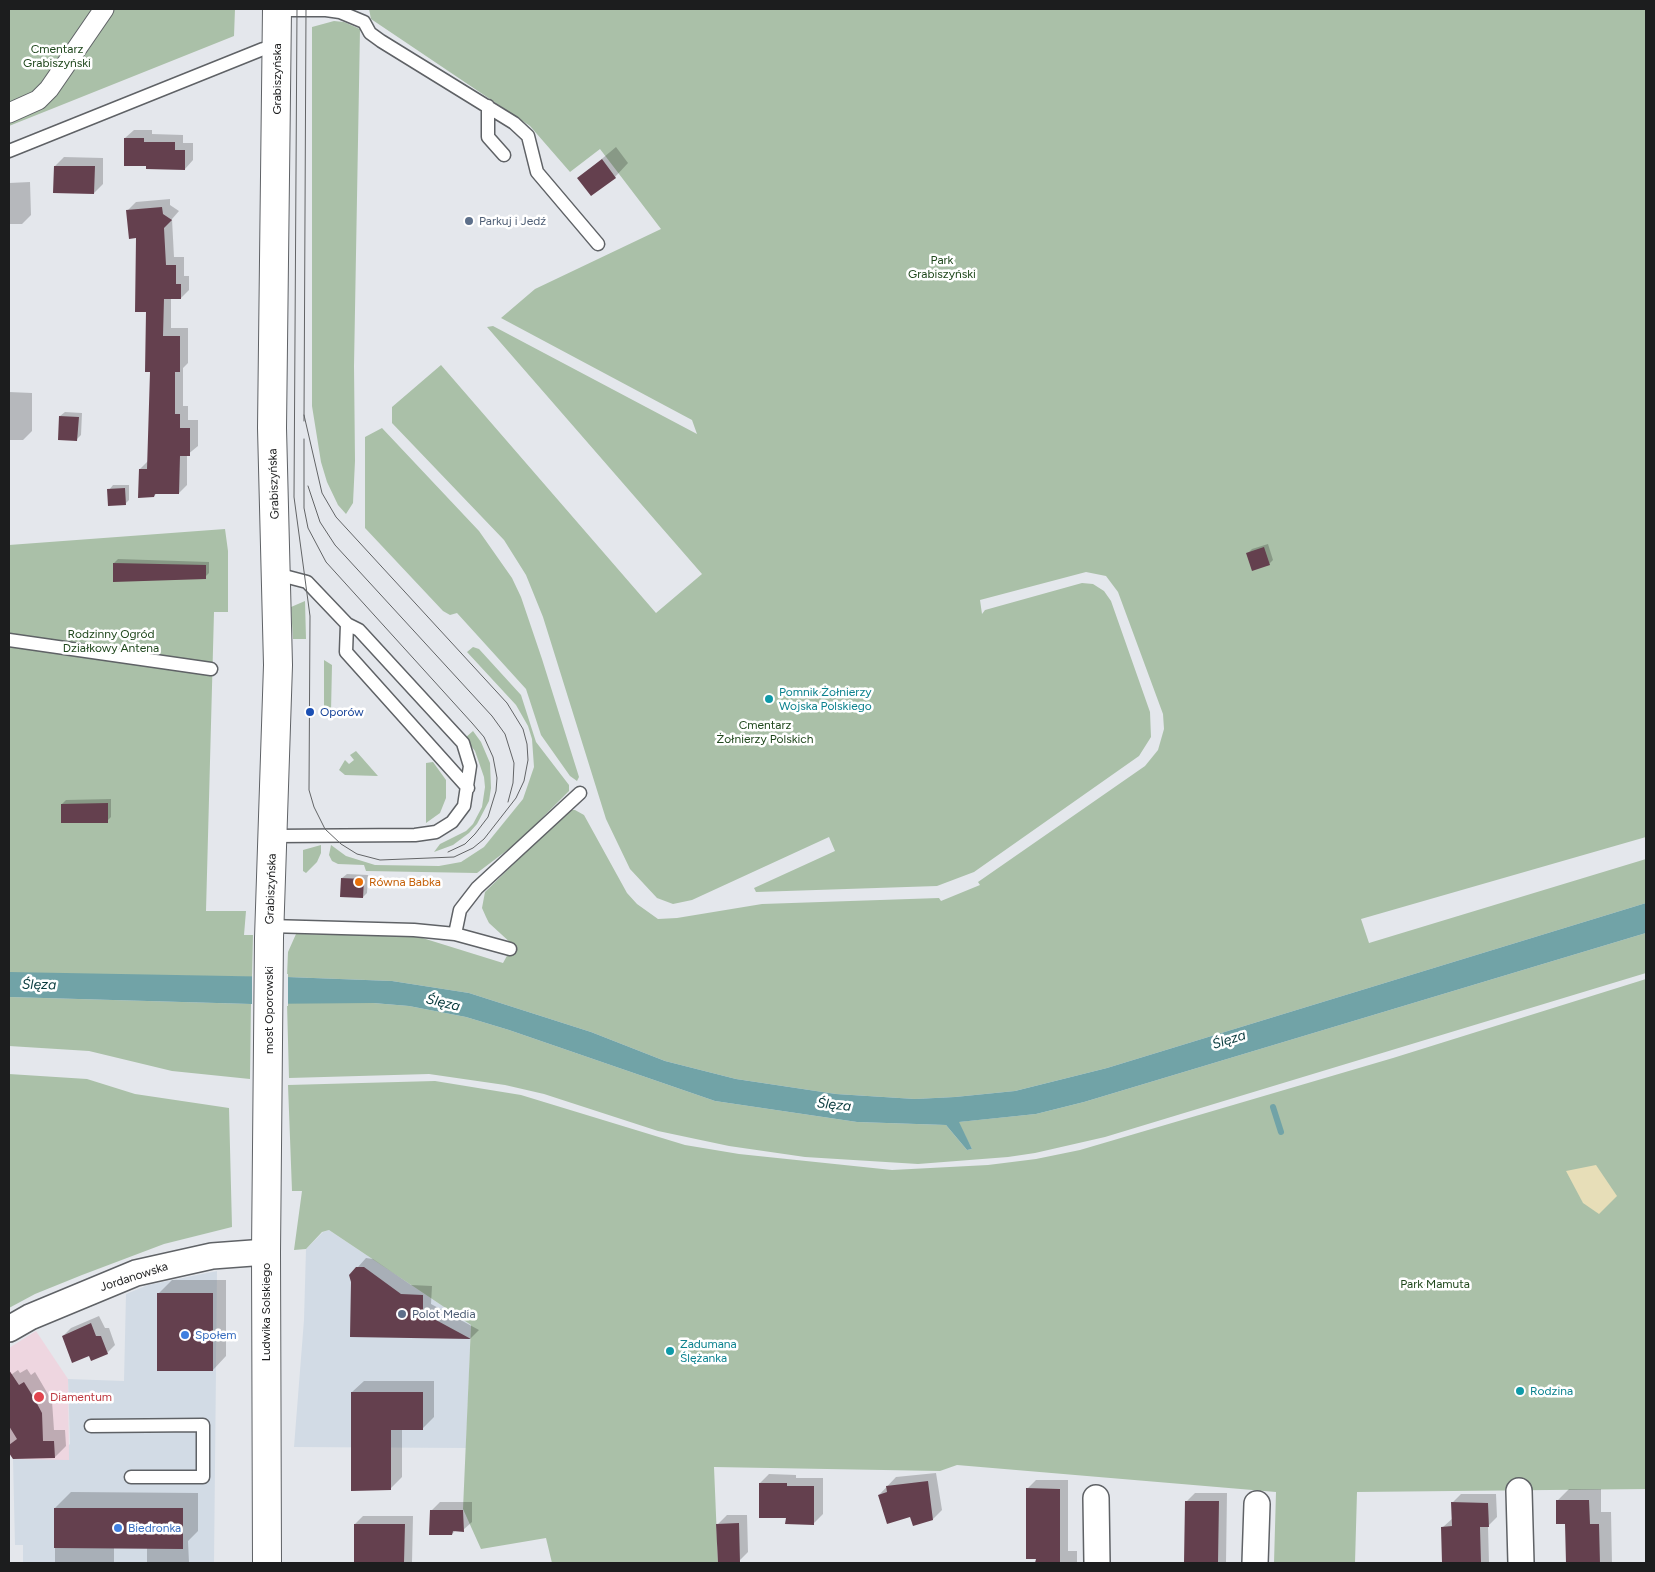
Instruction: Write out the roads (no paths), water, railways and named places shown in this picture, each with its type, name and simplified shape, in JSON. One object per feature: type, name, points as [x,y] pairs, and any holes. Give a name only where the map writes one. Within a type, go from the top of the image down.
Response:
[{"type":"main road","name":"Grabiszyńska","points":[[269,959],[278,665],[272,428],[277,10]]},
{"type":"main road","name":"most Oporowski","points":[[268,1061],[269,959]]},
{"type":"main road","name":"Ludwika Solskiego","points":[[267,1563],[266,1252],[268,1061]]},
{"type":"street","points":[[9,113],[38,100],[48,90],[104,9]]},
{"type":"street","name":"Jordanowska","points":[[9,1329],[30,1317],[136,1273],[212,1256],[266,1252]]},
{"type":"street","points":[[1519,1491],[1521,1563]]},
{"type":"street","points":[[1096,1498],[1097,1563]]},
{"type":"street","points":[[1255,1563],[1257,1504]]},
{"type":"lane","points":[[277,10],[326,10],[340,12],[364,22],[370,33],[452,87],[488,106],[514,123],[528,136],[537,172],[598,244]]},
{"type":"lane","points":[[9,152],[263,48],[277,46]]},
{"type":"lane","points":[[488,106],[488,137],[504,155]]},
{"type":"lane","points":[[273,836],[415,835],[436,832],[452,822],[464,806],[470,766],[463,743],[359,630],[347,624],[307,582],[288,577],[276,577]]},
{"type":"lane","points":[[347,624],[346,652],[468,788]]},
{"type":"lane","points":[[9,640],[211,669]]},
{"type":"lane","points":[[455,934],[460,910],[477,888],[580,792]]},
{"type":"lane","points":[[270,926],[414,930],[455,934],[510,949]]},
{"type":"lane","points":[[91,1426],[203,1425],[203,1477],[131,1477]]},
{"type":"water","name":"Ślęza","points":[[1646,903],[1646,933],[1084,1102],[1036,1114],[959,1122],[972,1149],[967,1150],[946,1125],[857,1122],[715,1101],[509,1030],[466,1017],[409,1006],[373,1003],[251,1004],[9,997],[9,972],[287,977],[392,981],[469,993],[591,1032],[665,1061],[736,1079],[836,1094],[915,1099],[955,1097],[1015,1091],[1107,1068]]},
{"type":"waterway","points":[[1273,1107],[1281,1132]]},
{"type":"tram line","points":[[297,9],[294,497],[310,616],[309,790],[314,807],[325,829],[341,844],[357,854],[380,860],[454,857],[473,848],[484,839],[516,798],[524,781],[528,760],[527,744],[523,729],[507,703],[336,517],[322,493],[304,415]]},
{"type":"tram line","points":[[304,421],[306,9]]},
{"type":"tram line","points":[[304,439],[304,508],[308,528],[326,562],[484,737],[493,757],[497,778],[496,791],[488,817],[465,844],[448,852]]},
{"type":"tram line","points":[[308,486],[320,522],[335,545],[492,716],[505,734],[514,763],[513,783],[508,802]]},
{"type":"place","name":"Parkuj i Jedź","points":[[469,221]]},
{"type":"place","name":"Pomnik Żołnierzy Wojska Polskiego","points":[[769,699]]},
{"type":"place","name":"Oporów","points":[[310,712]]},
{"type":"place","name":"Równa Babka","points":[[359,882]]},
{"type":"place","name":"Polot Media","points":[[402,1314]]},
{"type":"place","name":"Społem","points":[[185,1335]]},
{"type":"place","name":"Zadumana Ślężanka","points":[[670,1351]]},
{"type":"place","name":"Rodzina","points":[[1520,1391]]},
{"type":"place","name":"Diamentum","points":[[39,1397]]},
{"type":"place","name":"Biedronka","points":[[118,1528]]},
{"type":"park label","name":"Cmentarz Grabiszyński","points":[[57,56]]},
{"type":"park label","name":"Park Grabiszyński","points":[[942,267]]},
{"type":"park label","name":"Rodzinny Ogród Działkowy Antena","points":[[111,641]]},
{"type":"park label","name":"Cmentarz Żołnierzy Polskich","points":[[765,732]]},
{"type":"park label","name":"Park Mamuta","points":[[1435,1284]]}]
